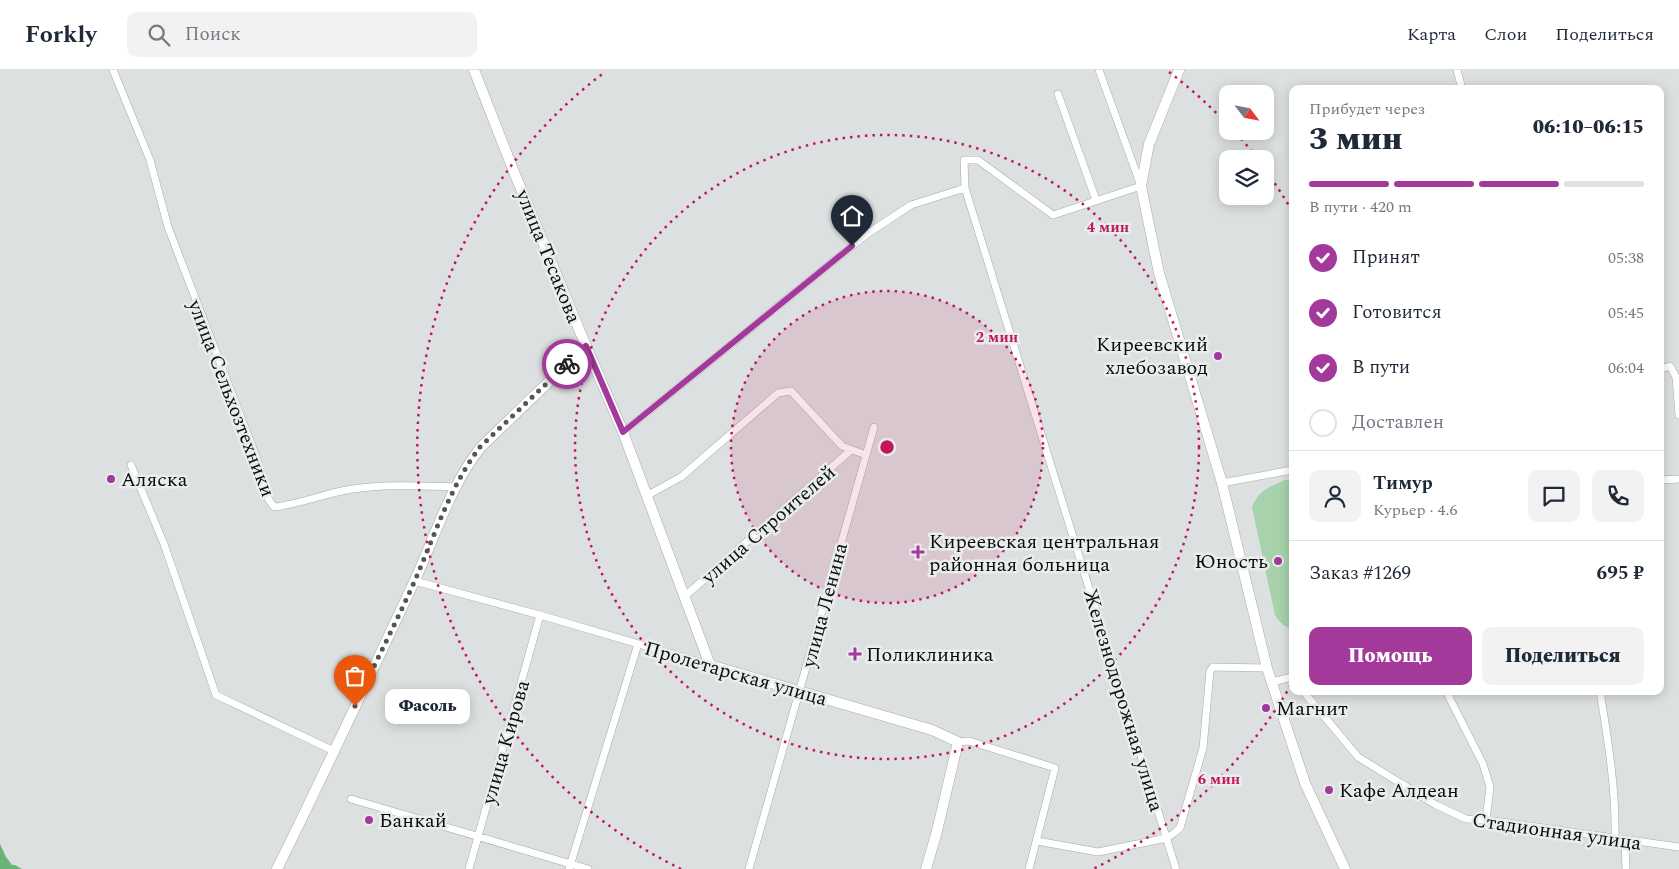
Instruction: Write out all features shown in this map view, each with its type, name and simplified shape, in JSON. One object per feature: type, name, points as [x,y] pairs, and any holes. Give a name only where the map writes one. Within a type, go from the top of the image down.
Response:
[{"type":"main road","name":"улица Тесакова","points":[[474,70],[514,172],[648,495],[710,665]]},
{"type":"main road","points":[[1179,70],[1149,144],[1141,186],[1159,273],[1222,483],[1267,668],[1305,782],[1345,869]]},
{"type":"main road","points":[[277,869],[415,581],[456,486],[469,461],[480,447],[586,346]]},
{"type":"main road","name":"Пролетарская улица","points":[[710,665],[932,730],[958,742]]},
{"type":"main road","points":[[926,869],[937,832],[958,742]]},
{"type":"street","name":"улица Сельхозтехники","points":[[113,70],[150,160],[168,228],[257,459],[264,493],[274,507],[289,506],[352,489],[381,486],[456,486]]},
{"type":"street","points":[[1058,94],[1096,200],[1141,186],[1099,70]]},
{"type":"street","points":[[1457,70],[1461,85]]},
{"type":"street","name":"Железнодорожная улица","points":[[1096,200],[1053,215],[978,160],[964,160],[965,188],[1176,869]]},
{"type":"street","points":[[623,432],[867,234],[911,205],[965,188]]},
{"type":"street","points":[[1664,368],[1670,366],[1676,377],[1679,415]]},
{"type":"street","name":"улица Строителей","points":[[648,495],[681,477],[778,393],[791,391],[842,446],[866,455]]},
{"type":"street","name":"улица Ленина","points":[[749,869],[874,427]]},
{"type":"street","name":"улица Строителей","points":[[684,597],[851,450]]},
{"type":"street","points":[[130,465],[164,544],[216,695],[334,751]]},
{"type":"street","points":[[1222,483],[1289,471]]},
{"type":"street","points":[[1664,480],[1679,479]]},
{"type":"street","name":"Пролетарская улица","points":[[415,581],[540,615],[710,665]]},
{"type":"street","name":"улица Кирова","points":[[468,869],[540,615]]},
{"type":"street","points":[[569,866],[638,644]]},
{"type":"street","points":[[1029,869],[1037,841],[1098,852],[1167,838],[1180,828],[1203,748],[1210,671],[1213,668],[1267,668]]},
{"type":"street","points":[[1272,682],[1289,679]]},
{"type":"street","name":"Стадионная улица","points":[[1306,695],[1358,757],[1436,805],[1466,819],[1486,820],[1679,847]]},
{"type":"street","points":[[1448,695],[1483,764],[1490,787],[1486,820]]},
{"type":"street","points":[[1601,695],[1611,755],[1616,814],[1615,838]]},
{"type":"street","name":"Пролетарская улица","points":[[958,742],[969,741],[1055,768],[1037,841]]},
{"type":"street","points":[[351,799],[569,866],[588,869]]},
{"type":"street","points":[[1625,839],[1626,869]]},
{"type":"green space","name":"Юность","points":[[1289,480],[1289,628],[1282,624],[1275,615],[1252,507],[1261,493],[1269,487]]},
{"type":"green space","points":[[0,844],[12,865],[22,869],[0,869]]},
{"type":"way so far","points":[[355,706],[415,581],[469,461],[480,447],[567,364]]},
{"type":"place","name":"Киреевский хлебозавод","points":[[1218,356]]},
{"type":"place","name":"Аляска","points":[[111,479]]},
{"type":"place","name":"Киреевская центральная районная больница","points":[[918,552]]},
{"type":"place","name":"Юность","points":[[1278,561]]},
{"type":"place","name":"Поликлиника","points":[[855,654]]},
{"type":"place","name":"Фасоль","points":[[355,706]]},
{"type":"place","name":"Магнит","points":[[1266,708]]},
{"type":"place","name":"Кафе Алдеан","points":[[1329,790]]},
{"type":"place","name":"Банкай","points":[[369,820]]},
{"type":"route","points":[[567,364],[586,346],[623,432],[852,246]]}]
